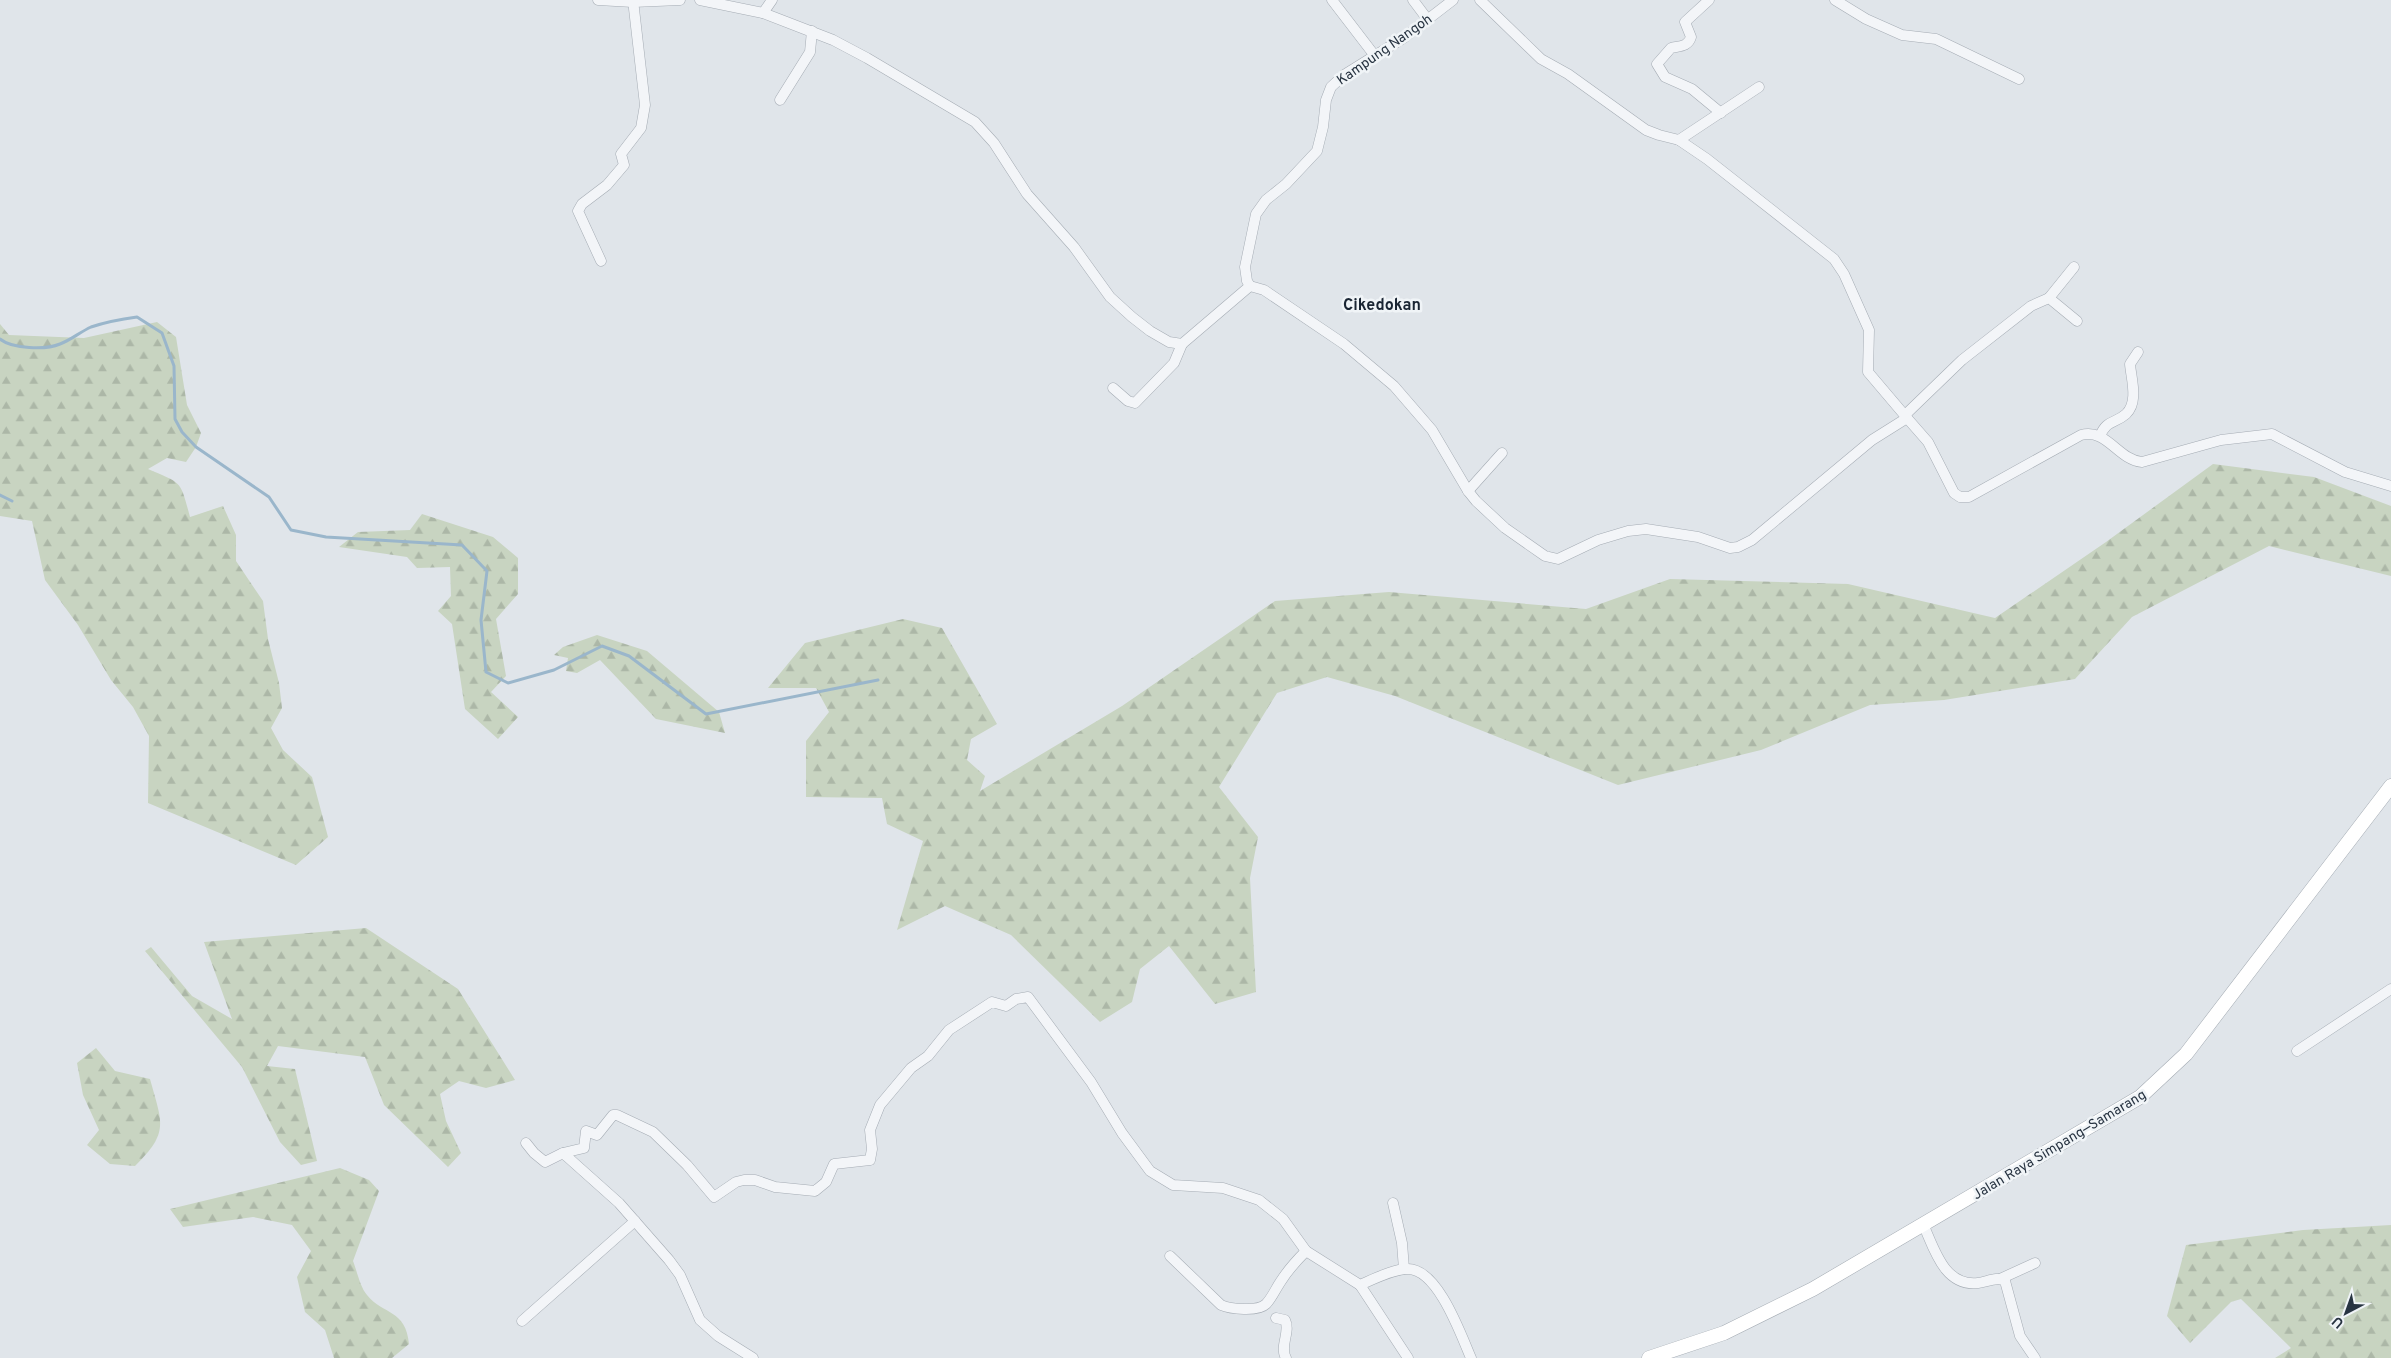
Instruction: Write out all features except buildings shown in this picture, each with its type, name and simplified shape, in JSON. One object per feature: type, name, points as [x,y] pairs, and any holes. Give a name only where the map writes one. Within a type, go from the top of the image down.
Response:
[{"type":"main road","name":"Jalan Raya Simpang—Samarang","points":[[1649,1358],[1702,1341],[1753,1320],[1847,1271],[1889,1244],[2131,1103],[2156,1084],[2186,1054],[2233,995],[2391,786]]},
{"type":"street","points":[[598,0],[680,0]]},
{"type":"street","points":[[700,0],[763,13],[812,31],[867,58],[980,126],[1026,194],[1074,247],[1110,297],[1132,318],[1150,331],[1170,342],[1182,344]]},
{"type":"street","points":[[763,13],[772,0]]},
{"type":"street","points":[[1332,0],[1375,56]]},
{"type":"street","points":[[1413,0],[1428,20]]},
{"type":"street","name":"Kampung Nangoh","points":[[1250,286],[1245,267],[1254,220],[1260,205],[1286,184],[1314,156],[1321,137],[1326,100],[1331,87],[1344,75],[1428,20],[1453,0]]},
{"type":"street","points":[[1480,0],[1541,59],[1568,74],[1646,130],[1659,136],[1679,140],[1707,159],[1834,259],[1844,274],[1869,330],[1868,372],[1928,442],[1954,494],[1962,497],[1984,488],[2081,435],[2091,433],[2100,436],[2131,459],[2142,462],[2221,440],[2272,434],[2345,472],[2391,486]]},
{"type":"street","points":[[1709,0],[1685,22],[1690,37],[1688,42],[1681,48],[1671,48],[1657,64],[1665,77],[1692,89],[1721,113]]},
{"type":"street","points":[[1835,0],[1866,19],[1902,35],[1936,39],[2019,79]]},
{"type":"street","points":[[601,261],[578,211],[582,204],[607,185],[624,166],[621,154],[643,122],[645,105],[633,1]]},
{"type":"street","points":[[780,100],[810,52],[812,31]]},
{"type":"street","points":[[1679,140],[1759,87]]},
{"type":"street","points":[[1113,388],[1128,402],[1135,403],[1174,363],[1182,344],[1250,286],[1264,290],[1337,340],[1370,364],[1394,386],[1432,430],[1468,491],[1505,528],[1534,550],[1549,558],[1558,559],[1598,540],[1628,531],[1646,529],[1698,537],[1734,548],[1752,540],[1872,440],[1906,416],[1962,360],[2031,306],[2049,298],[2074,267]]},
{"type":"street","points":[[2049,298],[2077,321]]},
{"type":"street","points":[[2100,436],[2108,422],[2127,413],[2130,407],[2134,381],[2130,364],[2138,352]]},
{"type":"street","points":[[1468,491],[1502,452]]},
{"type":"street","points":[[2297,1051],[2391,989]]},
{"type":"street","points":[[526,1143],[534,1153],[546,1162],[563,1153],[582,1148],[586,1131],[597,1135],[613,1115],[618,1115],[653,1132],[683,1160],[714,1197],[736,1182],[744,1180],[755,1180],[775,1187],[815,1191],[826,1182],[834,1164],[870,1160],[872,1149],[870,1130],[877,1109],[911,1068],[928,1056],[949,1030],[992,1002],[1006,1006],[1016,999],[1028,997],[1073,1057],[1122,1133],[1150,1171],[1173,1185],[1223,1188],[1259,1200],[1283,1219],[1306,1251],[1360,1285],[1408,1358]]},
{"type":"street","points":[[563,1153],[614,1198],[675,1268],[700,1320],[718,1336],[753,1358]]},
{"type":"street","points":[[1393,1203],[1402,1243],[1404,1269]]},
{"type":"street","points":[[522,1321],[635,1221]]},
{"type":"street","points":[[1918,1227],[1952,1276],[1970,1283],[2000,1279],[2035,1263]]},
{"type":"street","points":[[1170,1256],[1221,1304],[1229,1308],[1242,1309],[1259,1308],[1266,1304],[1281,1280],[1306,1251]]},
{"type":"street","points":[[1360,1285],[1404,1269],[1420,1272],[1436,1286],[1471,1358]]},
{"type":"street","points":[[2000,1279],[2005,1281],[2008,1286],[2024,1344],[2035,1358]]},
{"type":"street","points":[[1276,1318],[1286,1322],[1283,1352],[1286,1358]]},
{"type":"green space","points":[[157,322],[176,337],[187,405],[201,433],[196,447],[186,462],[167,458],[148,469],[174,481],[178,485],[182,490],[190,517],[223,506],[236,535],[236,561],[263,601],[268,639],[279,683],[282,708],[271,728],[283,750],[312,777],[328,837],[296,865],[148,803],[149,736],[133,707],[111,680],[78,625],[45,580],[32,521],[0,516],[0,324],[9,335],[84,338]]},
{"type":"green space","points":[[2213,464],[2314,477],[2391,506],[2391,576],[2269,546],[2132,617],[2075,679],[1944,700],[1870,705],[1761,750],[1618,785],[1395,696],[1327,677],[1277,693],[1219,787],[1258,837],[1250,878],[1256,992],[1215,1004],[1169,946],[1140,969],[1132,1002],[1100,1022],[1011,935],[945,906],[897,930],[923,841],[887,824],[882,798],[806,797],[806,741],[829,712],[816,688],[768,688],[805,643],[903,619],[942,628],[997,724],[971,739],[967,760],[985,776],[980,791],[1122,706],[1275,601],[1389,592],[1586,609],[1670,579],[1848,584],[1995,618],[2106,542]]},
{"type":"green space","points":[[422,514],[493,537],[518,558],[518,594],[496,619],[506,676],[491,692],[518,717],[498,739],[465,709],[452,624],[438,611],[451,596],[450,567],[417,568],[407,557],[339,547],[358,532],[410,530]]},
{"type":"green space","points":[[597,635],[647,651],[719,712],[725,733],[656,719],[600,660],[577,673],[566,671],[568,658],[554,655],[563,647]]},
{"type":"green space","points":[[366,928],[458,989],[515,1080],[486,1088],[459,1081],[440,1094],[446,1121],[461,1153],[448,1167],[384,1105],[365,1057],[278,1046],[267,1066],[295,1069],[317,1161],[301,1165],[280,1142],[242,1067],[145,951],[151,947],[192,996],[232,1019],[204,942]]},
{"type":"green space","points":[[96,1048],[115,1071],[150,1079],[158,1106],[160,1126],[154,1144],[135,1166],[110,1164],[87,1145],[99,1130],[83,1095],[77,1063]]},
{"type":"green space","points":[[340,1168],[369,1180],[379,1191],[353,1261],[367,1295],[399,1318],[407,1333],[409,1344],[392,1358],[334,1358],[325,1330],[305,1312],[297,1277],[311,1251],[292,1225],[253,1217],[183,1227],[170,1209]]},
{"type":"green space","points":[[2391,1225],[2391,1358],[2275,1358],[2291,1348],[2241,1299],[2231,1302],[2190,1343],[2167,1316],[2186,1245],[2303,1230]]},
{"type":"waterway","points":[[0,339],[21,347],[54,346],[91,327],[137,317],[162,333],[174,366],[175,419],[182,432],[196,447],[269,497],[291,530],[326,537],[462,545],[487,571],[481,620],[486,672],[508,683],[554,670],[602,646],[629,656],[706,714],[878,680]]},
{"type":"waterway","points":[[0,495],[12,501]]},
{"type":"district","name":"Cikedokan","points":[[1382,304]]}]
